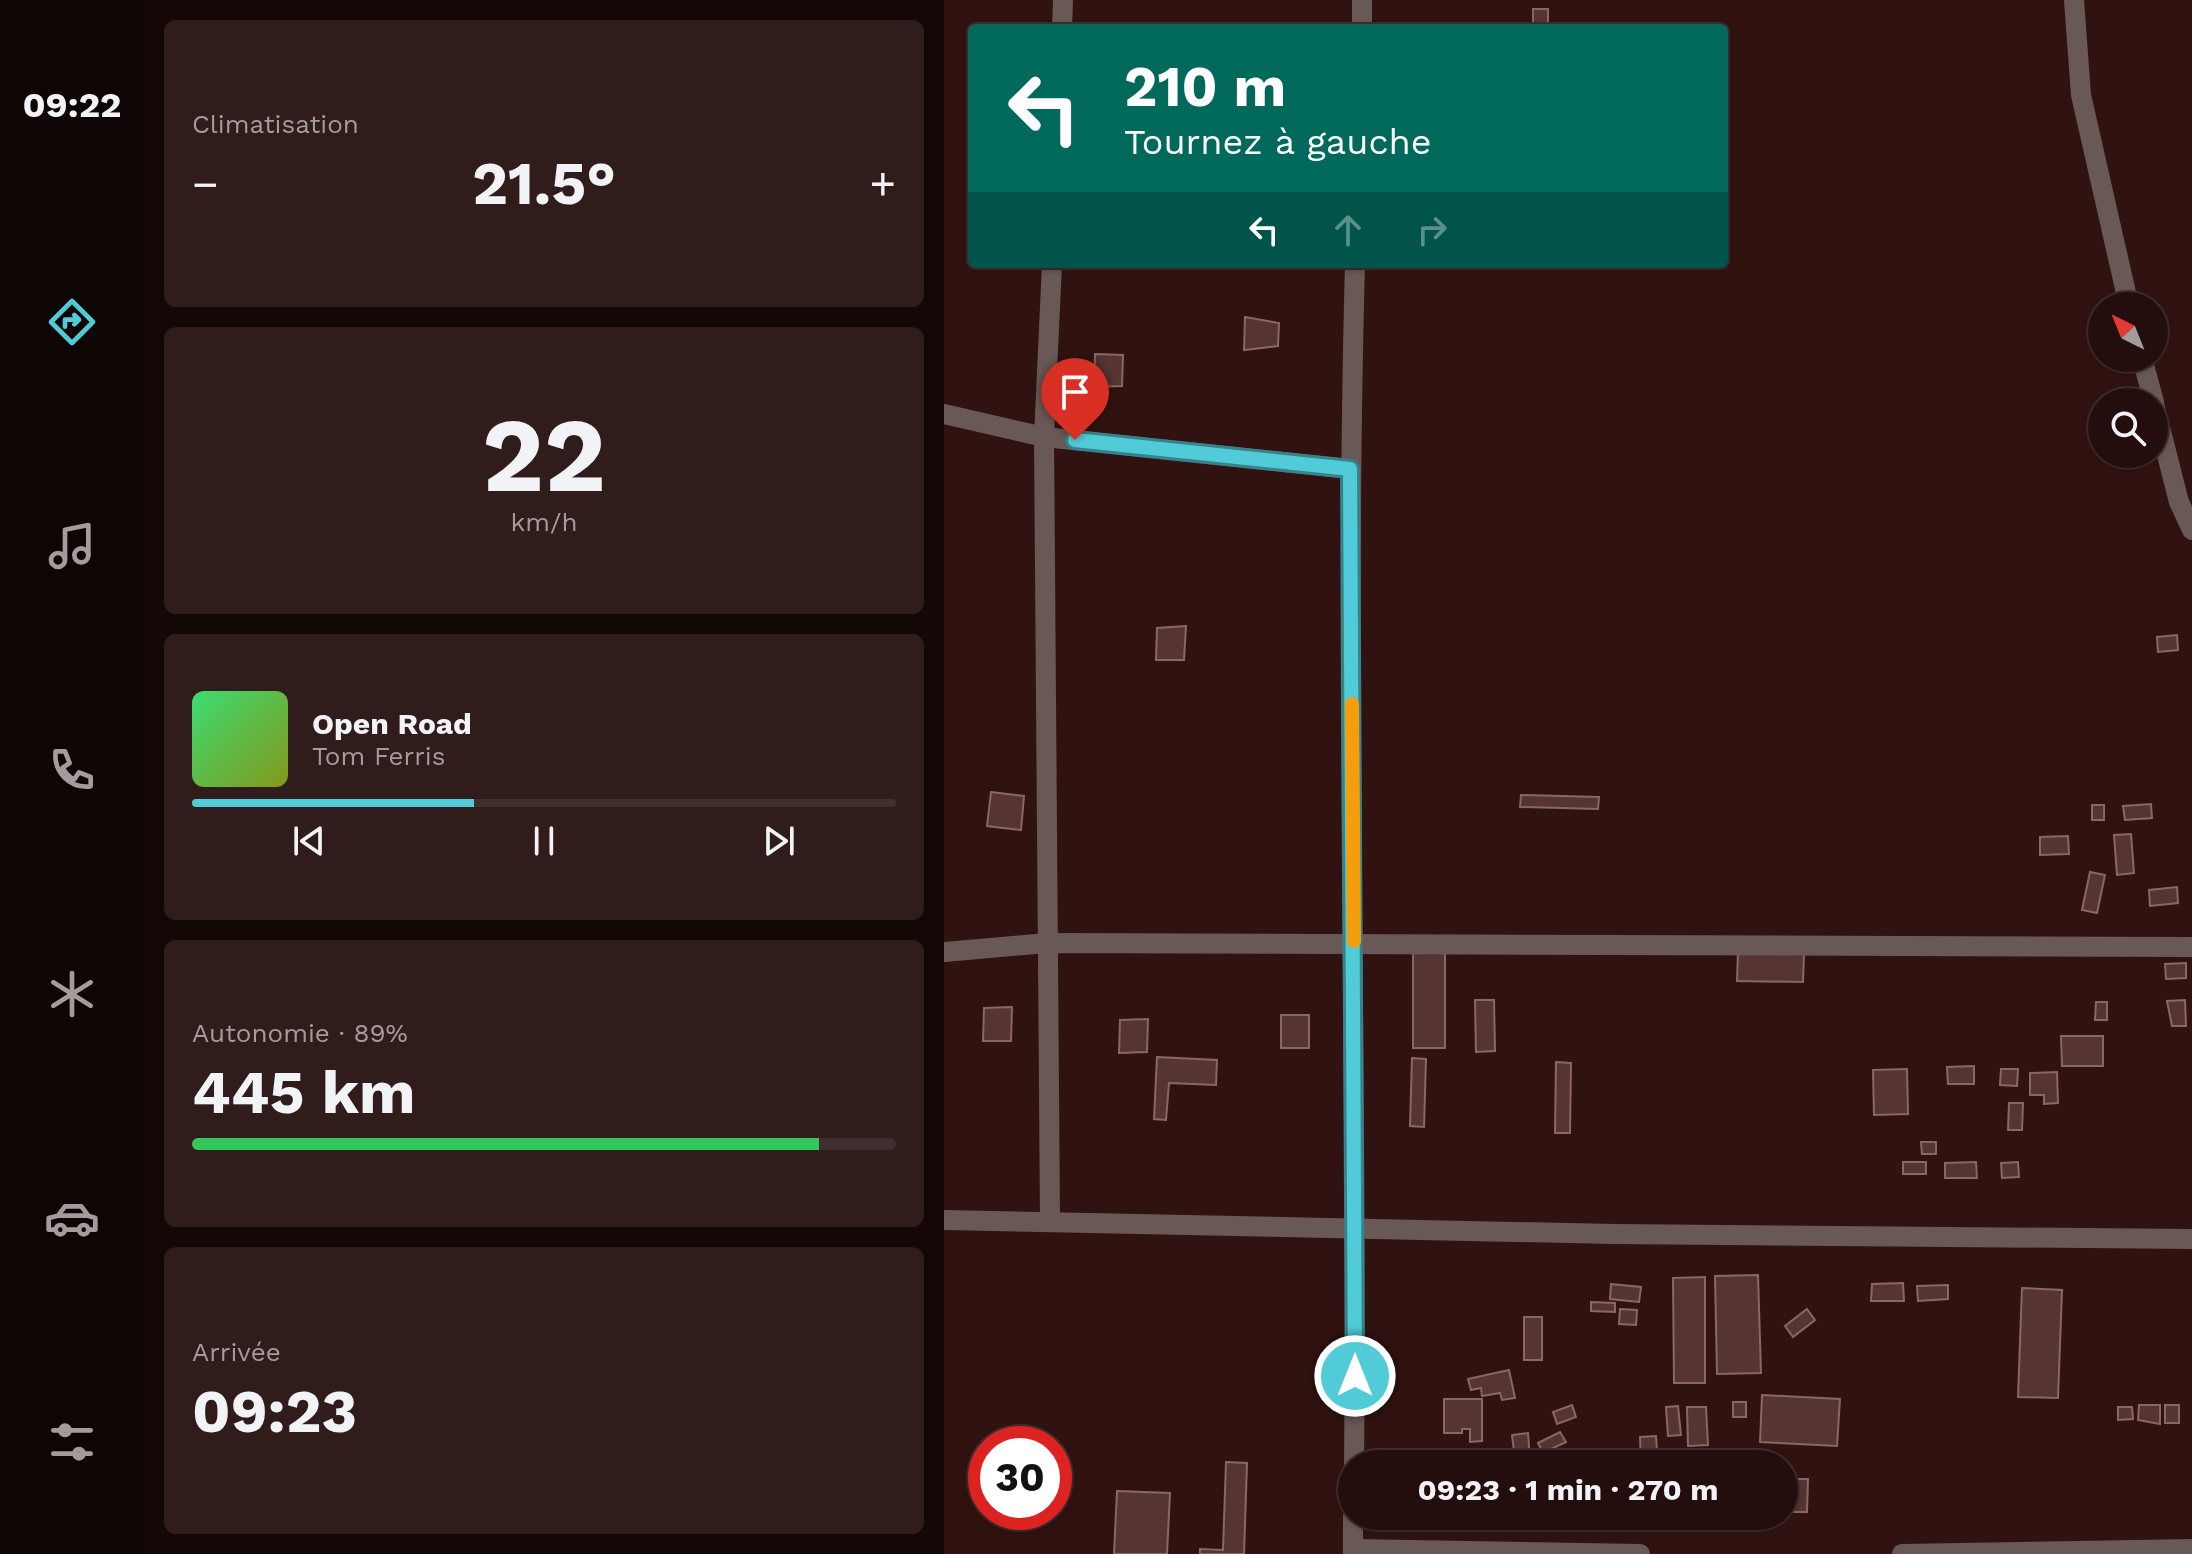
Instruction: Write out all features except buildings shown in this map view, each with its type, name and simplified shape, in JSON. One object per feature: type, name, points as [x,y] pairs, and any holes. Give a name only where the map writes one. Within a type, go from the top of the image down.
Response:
[{"type":"street","points":[[1062,24],[1063,0]]},
{"type":"street","points":[[1362,0],[1362,24]]},
{"type":"street","points":[[2074,0],[2081,95],[2126,292]]},
{"type":"street","points":[[1050,1221],[1044,437],[1052,268]]},
{"type":"street","points":[[1354,1450],[1356,1229],[1350,469],[1355,268]]},
{"type":"street","points":[[944,414],[1044,437],[1350,469]]},
{"type":"street","points":[[2168,458],[2179,502],[2192,530]]},
{"type":"street","points":[[944,952],[1047,943],[2192,947]]},
{"type":"street","points":[[944,1220],[1356,1229],[2192,1239]]},
{"type":"street","points":[[1353,1530],[1353,1552],[1640,1554]]},
{"type":"street","points":[[1902,1554],[2192,1549]]},
{"type":"slow traffic","points":[[1352,704],[1354,941]]},
{"type":"route","points":[[1075,440],[1350,469],[1355,1376]]}]
